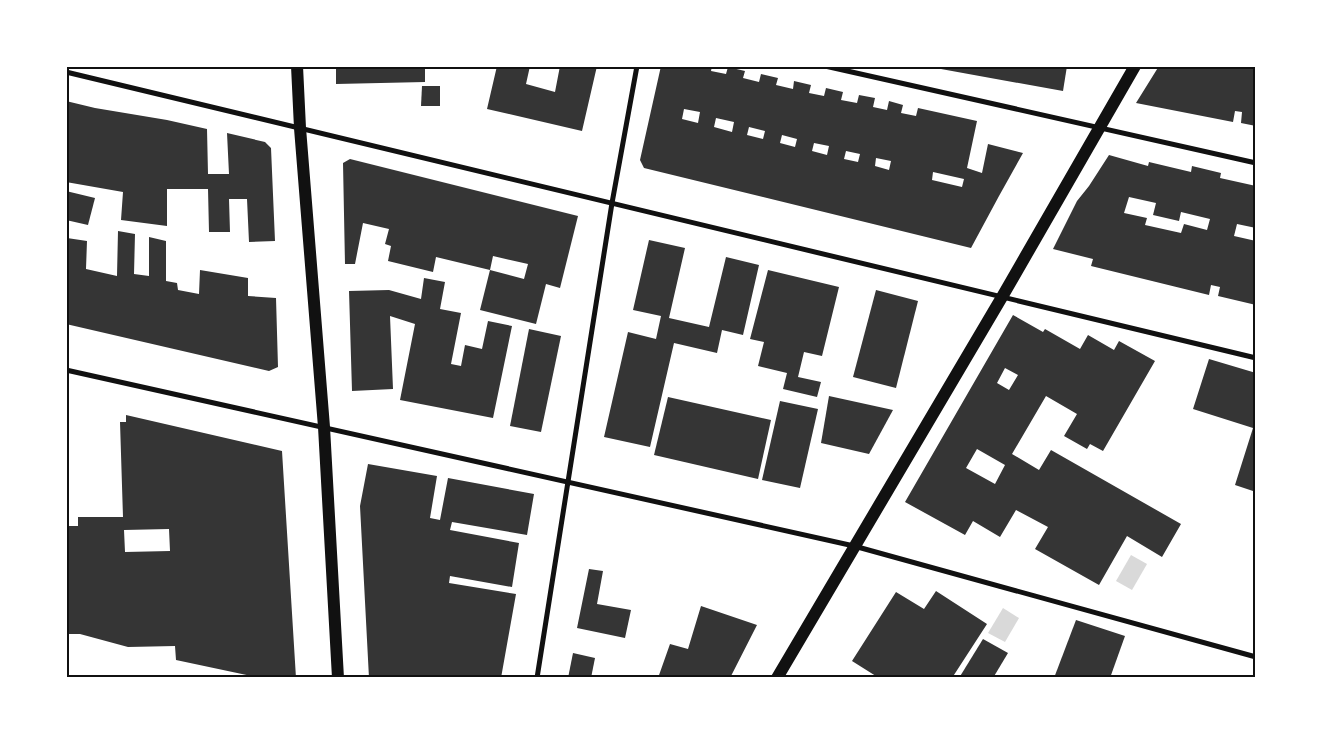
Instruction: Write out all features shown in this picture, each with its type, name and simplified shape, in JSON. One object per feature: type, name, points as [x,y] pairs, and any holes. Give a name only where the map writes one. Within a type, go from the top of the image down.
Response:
[{"type":"main road","points":[[297,66],[300,128],[324,427],[338,678]]},
{"type":"main road","points":[[777,678],[1135,66]]},
{"type":"street","points":[[537,678],[612,203],[637,66]]},
{"type":"street","points":[[825,66],[1256,163]]},
{"type":"street","points":[[66,72],[1256,358]]},
{"type":"street","points":[[66,370],[854,546],[1256,657]]},
{"type":"shaded area","points":[[1131,555],[1147,564],[1132,590],[1116,581]]},
{"type":"shaded area","points":[[1003,608],[1019,618],[1005,642],[988,633]]},
{"type":"building","points":[[336,66],[425,66],[425,82],[336,84]]},
{"type":"building","points":[[497,66],[530,66],[526,84],[555,92],[560,66],[597,66],[582,131],[487,109]]},
{"type":"building","points":[[661,66],[712,66],[711,71],[726,74],[728,67],[745,71],[743,78],[759,82],[761,74],[778,78],[776,85],[793,89],[794,81],[811,85],[809,93],[824,96],[826,88],[843,92],[841,100],[857,103],[859,95],[875,98],[873,107],[887,110],[889,101],[903,105],[901,113],[916,116],[918,108],[977,121],[967,168],[982,173],[988,144],[1023,153],[971,248],[644,168],[640,160]],"holes":[[[684,109],[700,112],[698,123],[682,119]],[[716,118],[734,122],[732,132],[714,127]],[[749,127],[765,131],[763,139],[747,135]],[[782,135],[797,139],[795,147],[780,143]],[[814,143],[829,146],[827,155],[812,151]],[[846,151],[860,154],[858,162],[844,159]],[[876,158],[891,161],[889,170],[875,166]],[[933,172],[964,179],[962,187],[932,180]]]},
{"type":"building","points":[[930,66],[1067,66],[1063,91]]},
{"type":"building","points":[[1159,66],[1250,66],[1256,68],[1256,126],[1241,123],[1242,112],[1235,111],[1233,122],[1136,103]]},
{"type":"building","points":[[422,86],[440,86],[440,106],[421,106]]},
{"type":"building","points":[[66,101],[207,129],[208,174],[229,174],[227,133],[265,142],[271,148],[275,241],[249,242],[247,199],[229,199],[230,232],[209,232],[208,189],[167,189],[167,226],[121,220],[123,192],[66,182]]},
{"type":"building","points":[[1109,155],[1148,166],[1149,162],[1191,172],[1192,166],[1221,173],[1220,178],[1256,186],[1256,228],[1237,224],[1234,236],[1256,241],[1256,305],[1218,296],[1220,287],[1211,285],[1209,295],[1091,266],[1093,259],[1053,249],[1077,201]],"holes":[[[1129,197],[1156,203],[1153,215],[1179,221],[1181,212],[1210,219],[1207,230],[1184,224],[1181,233],[1145,225],[1147,218],[1124,213]]]},
{"type":"building","points":[[350,159],[578,216],[560,288],[546,284],[536,324],[480,310],[490,270],[436,257],[433,272],[388,261],[391,246],[385,244],[389,229],[363,223],[355,264],[345,264],[343,163]],"holes":[[[493,256],[528,264],[524,279],[490,270]]]},
{"type":"building","points":[[66,191],[95,198],[88,225],[66,220]]},
{"type":"building","points":[[118,231],[135,234],[134,274],[149,276],[149,237],[166,241],[166,281],[177,283],[178,290],[199,294],[200,270],[248,278],[248,296],[276,298],[278,367],[269,371],[66,324],[67,238],[87,241],[86,269],[117,276]]},
{"type":"building","points":[[649,240],[685,248],[669,318],[709,327],[726,257],[759,265],[743,335],[722,330],[717,353],[674,343],[650,447],[604,437],[628,332],[656,339],[661,316],[633,310]]},
{"type":"building","points":[[768,270],[839,287],[822,356],[804,352],[798,377],[821,382],[817,397],[783,389],[787,373],[758,366],[764,342],[750,339]]},
{"type":"building","points":[[424,278],[445,282],[440,309],[461,313],[451,364],[461,366],[465,345],[482,349],[488,321],[512,326],[493,418],[400,400],[415,324],[390,316],[393,389],[352,391],[349,291],[389,290],[421,299]]},
{"type":"building","points":[[876,290],[918,301],[896,388],[853,377]]},
{"type":"building","points":[[1013,315],[1043,332],[1045,329],[1080,349],[1088,335],[1114,350],[1119,341],[1155,361],[1103,451],[1090,444],[1087,449],[1064,436],[1077,414],[1046,396],[1012,454],[1039,470],[1051,450],[1181,524],[1162,557],[1127,536],[1099,585],[1035,549],[1048,527],[1016,510],[1000,537],[973,521],[965,535],[905,502]],"holes":[[[1005,368],[1018,375],[1009,390],[997,383]],[[977,449],[1005,465],[995,484],[966,468]]]},
{"type":"building","points":[[529,329],[561,336],[541,432],[510,426]]},
{"type":"building","points":[[1209,359],[1256,373],[1256,492],[1235,485],[1253,428],[1193,409]]},
{"type":"building","points":[[829,396],[893,410],[869,454],[821,443]]},
{"type":"building","points":[[668,397],[771,420],[758,479],[654,455]]},
{"type":"building","points":[[780,401],[818,409],[800,488],[762,480]]},
{"type":"building","points":[[126,415],[282,451],[296,678],[261,678],[176,660],[175,646],[128,647],[80,634],[66,634],[66,526],[78,526],[78,517],[123,517],[120,422],[126,422]],"holes":[[[169,529],[170,551],[125,552],[124,530]]]},
{"type":"building","points":[[368,464],[437,476],[430,518],[440,520],[448,478],[534,494],[527,535],[452,522],[450,530],[519,543],[512,587],[450,576],[449,583],[516,594],[501,678],[369,678],[360,506]]},
{"type":"building","points":[[589,569],[603,571],[597,604],[631,610],[625,638],[577,628]]},
{"type":"building","points":[[936,591],[987,624],[952,678],[879,678],[852,661],[896,592],[924,609]]},
{"type":"building","points":[[701,606],[757,625],[730,678],[658,678],[670,644],[688,649]]},
{"type":"building","points":[[1076,620],[1125,636],[1110,678],[1054,678]]},
{"type":"building","points":[[983,639],[1008,653],[993,678],[959,678]]},
{"type":"building","points":[[573,653],[595,658],[591,678],[568,678]]}]
